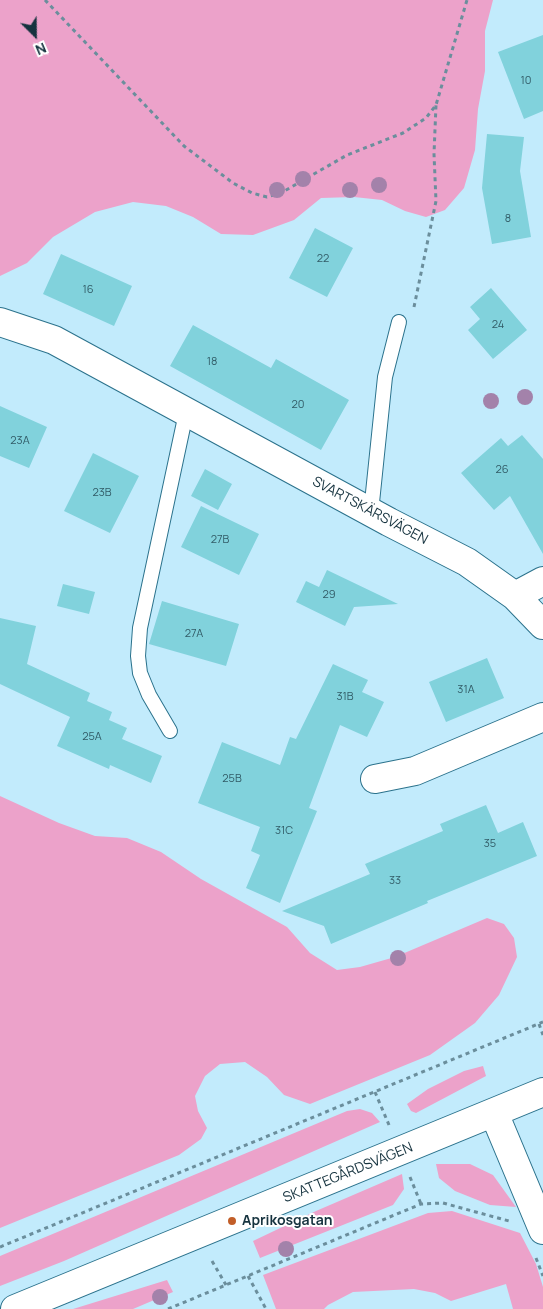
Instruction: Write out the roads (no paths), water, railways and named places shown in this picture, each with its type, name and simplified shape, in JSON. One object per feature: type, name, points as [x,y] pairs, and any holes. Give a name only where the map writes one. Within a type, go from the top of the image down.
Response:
[{"type":"street","name":"SVARTSKÄRSVÄGEN","points":[[0,322],[54,340],[186,413],[467,562],[515,596],[543,625]]},
{"type":"street","points":[[515,596],[543,581]]},
{"type":"street","points":[[375,779],[415,770],[543,717]]},
{"type":"street","name":"SKATTEGÅRDSVÄGEN","points":[[15,1309],[543,1092]]},
{"type":"street","points":[[494,1113],[539,1219]]},
{"type":"lane","points":[[371,512],[385,378],[399,322]]},
{"type":"lane","points":[[170,731],[149,695],[140,673],[138,656],[140,628],[186,413]]},
{"type":"place","name":"Aprikosgatan","points":[[232,1221]]}]
